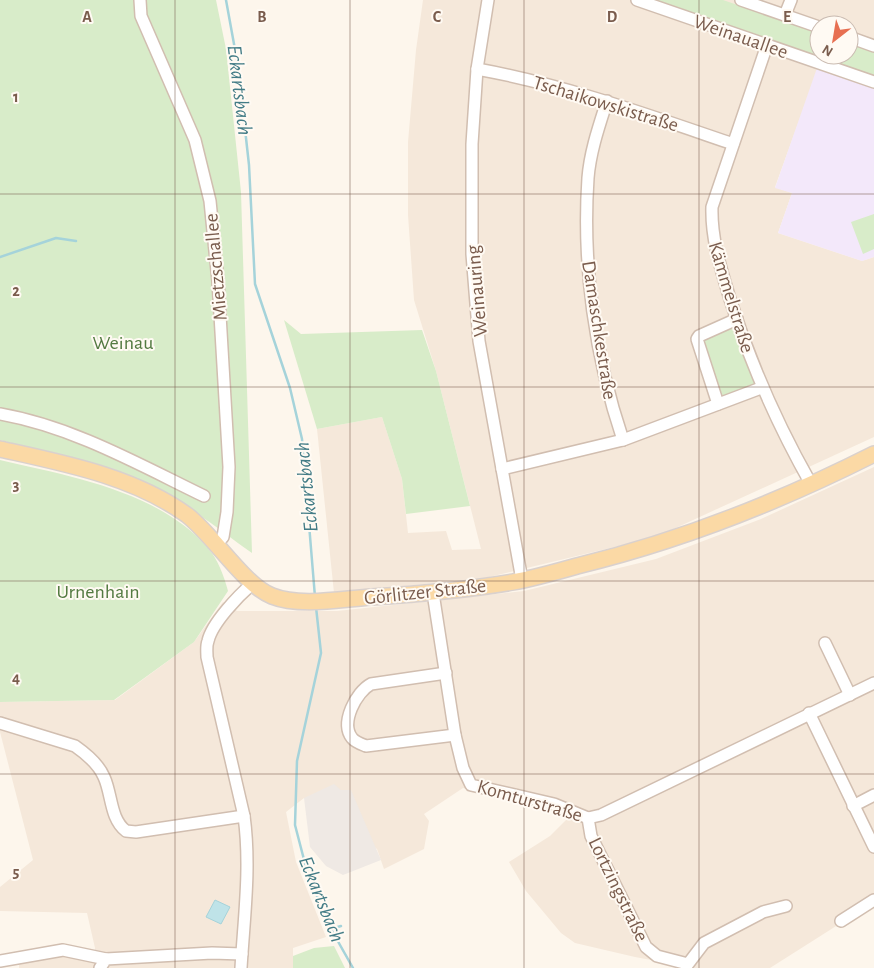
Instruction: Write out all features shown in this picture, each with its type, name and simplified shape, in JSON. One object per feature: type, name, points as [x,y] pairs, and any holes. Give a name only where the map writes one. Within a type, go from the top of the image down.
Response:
[{"type":"main road","name":"Görlitzer Straße","points":[[0,449],[66,464],[125,483],[186,515],[217,544],[252,583],[269,595],[287,601],[432,593],[522,580],[669,540],[743,513],[874,454]]},
{"type":"street","name":"Mietzschallee","points":[[140,0],[141,16],[195,140],[210,201],[218,280],[229,467],[227,512],[223,537],[217,544]]},
{"type":"street","name":"Weinauring","points":[[488,0],[477,69],[470,212],[472,254],[480,341],[522,580]]},
{"type":"street","name":"Weinauallee","points":[[637,0],[874,82]]},
{"type":"street","name":"Weinauallee","points":[[741,0],[809,23]]},
{"type":"street","points":[[785,15],[791,0]]},
{"type":"street","points":[[859,41],[874,46]]},
{"type":"street","name":"Kämmelstraße","points":[[768,45],[732,144],[712,207],[711,229],[737,319],[761,388],[811,484]]},
{"type":"street","name":"Tschaikowskistraße","points":[[477,69],[530,78],[607,101],[732,144]]},
{"type":"street","name":"Damaschkestraße","points":[[607,101],[594,144],[588,178],[587,242],[590,290],[602,362],[611,402],[624,440]]},
{"type":"street","points":[[718,404],[697,339],[699,336],[737,319]]},
{"type":"street","points":[[502,469],[624,440],[761,388]]},
{"type":"street","points":[[0,414],[63,431],[103,447],[204,496]]},
{"type":"street","points":[[241,968],[247,888],[247,838],[244,816],[207,657],[208,640],[224,615],[252,583]]},
{"type":"street","name":"Komturstraße","points":[[432,593],[455,735],[463,768],[471,785],[554,804],[588,818],[601,815],[874,683]]},
{"type":"street","points":[[825,643],[850,694]]},
{"type":"street","points":[[446,673],[371,684],[362,688],[350,708],[349,732],[353,740],[366,746],[455,735]]},
{"type":"street","points":[[809,713],[874,847]]},
{"type":"street","points":[[0,723],[75,746],[84,752],[104,775],[117,820],[126,831],[136,832],[244,816]]},
{"type":"street","points":[[853,806],[874,795]]},
{"type":"street","name":"Lortzingstraße","points":[[588,818],[591,836],[618,893],[646,947],[657,956],[688,964],[704,943],[763,912],[786,906]]},
{"type":"street","points":[[842,921],[874,900]]},
{"type":"street","points":[[0,961],[63,950],[103,964],[212,953],[242,954]]},
{"type":"shaded area","points":[[423,0],[874,0],[874,42],[859,37],[859,15],[809,15],[809,65],[819,65],[775,187],[792,193],[778,233],[862,261],[874,257],[874,437],[656,537],[485,578],[334,593],[317,429],[382,417],[402,479],[408,533],[446,531],[452,550],[481,549],[436,371],[414,300],[408,215],[408,142],[416,50]]},
{"type":"shaded area","points":[[817,68],[874,88],[874,257],[862,261],[778,233],[792,193],[775,188]]},
{"type":"shaded area","points":[[874,467],[874,902],[770,968],[694,968],[575,943],[561,933],[526,891],[509,862],[550,836],[569,817],[549,808],[463,788],[424,814],[429,821],[424,849],[384,869],[377,849],[304,798],[286,812],[296,862],[326,937],[293,948],[293,968],[19,968],[19,960],[53,954],[94,958],[95,948],[87,913],[0,911],[0,887],[33,860],[0,732],[0,702],[115,700],[194,642],[223,602],[237,611],[337,611],[524,591],[656,559],[761,519]]},
{"type":"shaded area","points":[[334,784],[341,790],[351,790],[381,860],[343,875],[326,866],[310,847],[304,798]]},
{"type":"green space","name":"Weinau","points":[[0,0],[216,0],[226,49],[241,192],[252,553],[196,513],[149,488],[101,469],[0,440]]},
{"type":"green space","points":[[646,0],[723,0],[809,30],[809,56]]},
{"type":"green space","points":[[859,47],[874,52],[874,78],[836,65],[859,65]]},
{"type":"green space","points":[[874,214],[874,249],[863,254],[851,222]]},
{"type":"green space","points":[[284,320],[301,334],[422,330],[436,371],[470,506],[406,514],[402,479],[382,417],[317,429]]},
{"type":"green space","points":[[736,326],[758,386],[724,400],[703,339]]},
{"type":"green space","name":"Urnenhain","points":[[0,460],[55,472],[111,488],[164,512],[187,528],[207,547],[214,557],[228,591],[194,642],[114,700],[0,702]]},
{"type":"green space","points":[[334,946],[345,968],[293,968],[293,956],[314,948]]},
{"type":"water","points":[[215,900],[230,907],[221,924],[206,917]]},
{"type":"waterway","name":"Eckartsbach","points":[[226,0],[238,66],[249,165],[255,284],[290,388],[302,439],[315,597]]},
{"type":"waterway","points":[[0,257],[56,238],[76,241]]},
{"type":"waterway","name":"Eckartsbach","points":[[316,607],[321,653],[297,761],[295,825],[308,875],[331,929],[353,968]]},
{"type":"waterway","points":[[331,929],[341,926]]}]
